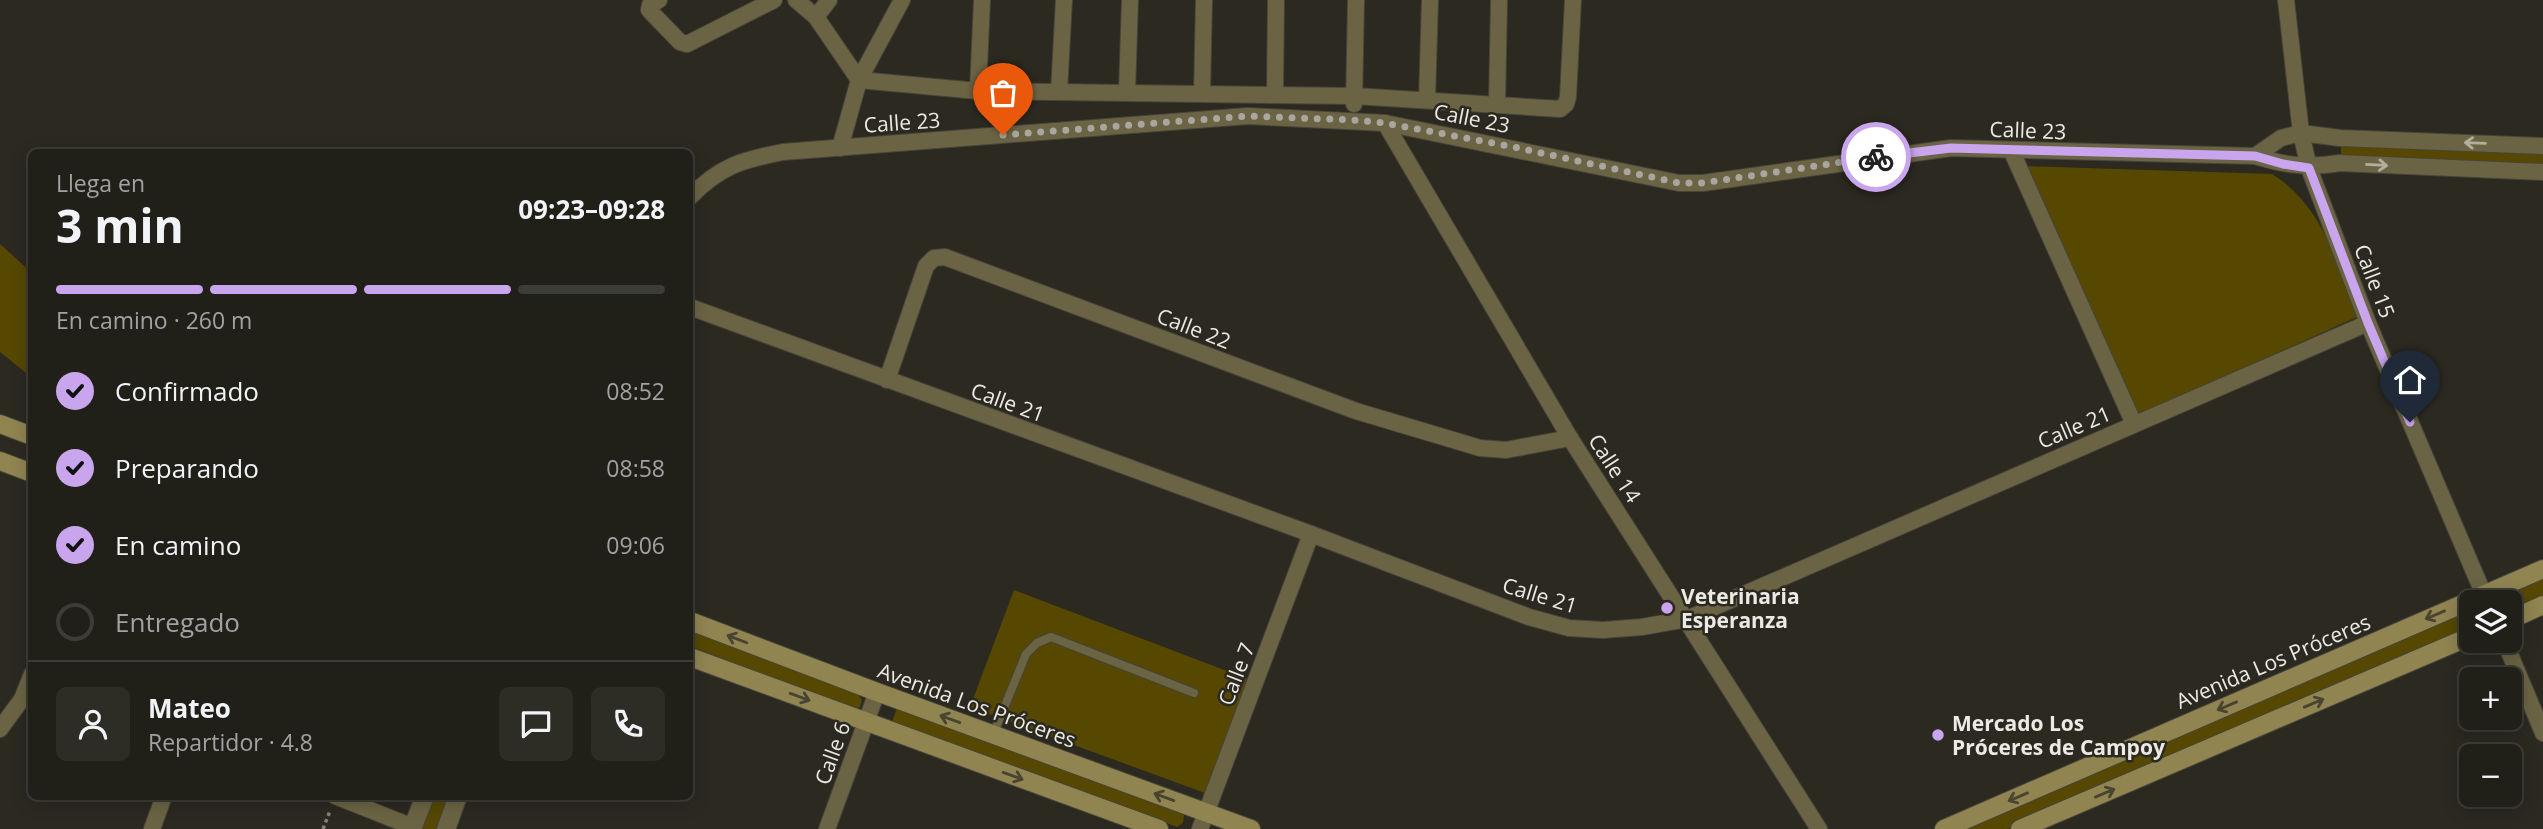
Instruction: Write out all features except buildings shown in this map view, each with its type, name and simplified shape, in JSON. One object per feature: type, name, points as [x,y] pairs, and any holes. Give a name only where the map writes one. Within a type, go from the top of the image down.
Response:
[{"type":"main road","points":[[0,424],[28,434]]},
{"type":"main road","points":[[0,461],[28,472]]},
{"type":"main road","name":"Avenida Los Próceres","points":[[2502,590],[2543,569]]},
{"type":"main road","points":[[2522,615],[2543,606]]},
{"type":"main road","name":"Avenida Los Próceres","points":[[1944,829],[2459,610]]},
{"type":"main road","name":"Avenida Los Próceres","points":[[693,622],[993,735],[1203,821],[1251,829]]},
{"type":"main road","points":[[2020,829],[2459,641]]},
{"type":"main road","points":[[693,658],[1159,829]]},
{"type":"street","points":[[659,0],[650,5],[649,10],[680,42],[687,44],[774,0]]},
{"type":"street","points":[[796,0],[816,17],[859,80]]},
{"type":"street","points":[[816,17],[829,0]]},
{"type":"street","points":[[840,148],[859,80],[902,0]]},
{"type":"street","points":[[978,91],[982,0]]},
{"type":"street","points":[[1059,92],[1064,0]]},
{"type":"street","points":[[1127,92],[1130,0]]},
{"type":"street","points":[[1202,94],[1204,0]]},
{"type":"street","points":[[1275,94],[1276,0]]},
{"type":"street","points":[[1353,120],[1356,0]]},
{"type":"street","points":[[1427,100],[1430,0]]},
{"type":"street","points":[[1497,104],[1499,0]]},
{"type":"street","points":[[859,80],[978,91],[1354,96],[1560,109],[1566,104],[1573,0]]},
{"type":"street","name":"Calle 15","points":[[2286,0],[2301,134],[2309,168],[2368,323],[2483,590]]},
{"type":"street","name":"Calle 23","points":[[693,194],[726,166],[783,152],[1248,116],[1385,123],[1679,183],[1703,183],[1951,148],[2012,152],[2255,156],[2309,168],[2340,163],[2543,173]]},
{"type":"street","name":"Calle 14","points":[[1385,123],[1570,438],[1819,829]]},
{"type":"street","points":[[2255,156],[2281,138],[2301,134],[2543,146]]},
{"type":"street","points":[[2012,152],[2134,425]]},
{"type":"street","name":"Calle 22","points":[[887,380],[926,266],[934,258],[945,257],[1356,411],[1480,448],[1506,450],[1570,438]]},
{"type":"street","name":"Calle 21","points":[[693,308],[1311,534],[1529,617],[1569,628],[1642,627],[1687,619],[2368,323]]},
{"type":"street","name":"Calle 7","points":[[1203,821],[1311,534]]},
{"type":"street","points":[[2509,653],[2543,733]]},
{"type":"street","points":[[0,729],[22,699],[28,684]]},
{"type":"street","name":"Calle 6","points":[[827,829],[877,692]]},
{"type":"street","points":[[152,829],[163,800]]},
{"type":"street","points":[[345,800],[413,828],[424,800]]},
{"type":"street","points":[[446,829],[457,800]]},
{"type":"lane","points":[[993,735],[1026,654],[1037,643],[1051,637],[1194,693]]},
{"type":"shaded area","points":[[2345,143],[2543,151],[2543,167],[2341,155],[2341,147]]},
{"type":"shaded area","points":[[2027,166],[2272,174],[2304,202],[2316,219],[2335,256],[2359,316],[2137,416]]},
{"type":"shaded area","points":[[0,244],[28,269],[28,375],[0,352]]},
{"type":"shaded area","points":[[2543,577],[2543,597],[2522,607],[2522,590],[2513,590]]},
{"type":"shaded area","points":[[1014,590],[1248,679],[1205,793],[970,707]]},
{"type":"shaded area","points":[[2459,613],[2459,632],[2007,829],[1957,829]]},
{"type":"shaded area","points":[[693,630],[857,693],[862,700],[860,707],[853,709],[693,647]]},
{"type":"shaded area","points":[[897,708],[1177,811],[1184,814],[1183,823],[1177,827],[892,722]]},
{"type":"shaded area","points":[[433,800],[447,800],[436,829],[422,829]]},
{"type":"way so far","points":[[1003,135],[1248,116],[1353,120],[1385,123],[1514,147],[1679,183],[1703,183],[1876,157]]},
{"type":"place","name":"Veterinaria Esperanza","points":[[1667,608]]},
{"type":"place","name":"Mercado Los Próceres de Campoy","points":[[1938,735]]},
{"type":"route","points":[[1876,157],[1951,148],[2012,152],[2255,156],[2309,168],[2368,323],[2410,422]]}]
